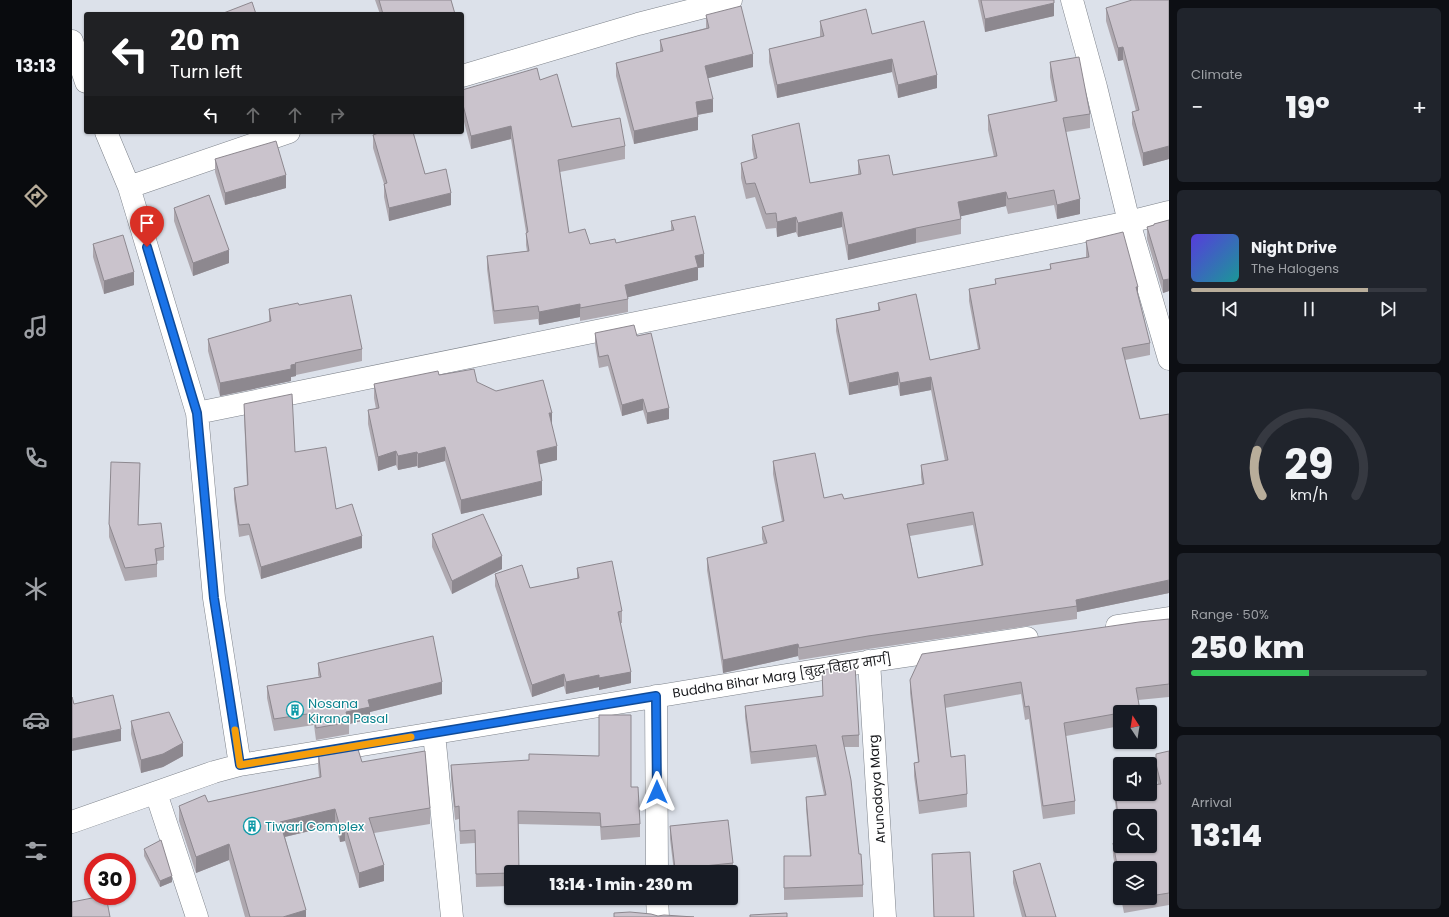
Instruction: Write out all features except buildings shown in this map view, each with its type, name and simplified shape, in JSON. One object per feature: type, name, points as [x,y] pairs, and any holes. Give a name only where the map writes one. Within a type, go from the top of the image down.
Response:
[{"type":"street","points":[[464,75],[638,24],[732,0]]},
{"type":"street","points":[[1072,0],[1096,87],[1129,222],[1169,359]]},
{"type":"street","points":[[72,41],[84,76]]},
{"type":"street","points":[[107,134],[129,187],[197,413],[214,598],[240,765]]},
{"type":"street","points":[[129,187],[283,134]]},
{"type":"street","points":[[197,413],[1129,222],[1169,212]]},
{"type":"street","points":[[1099,628],[1169,618]]},
{"type":"street","name":"Buddha Bihar Marg [बुद्ध विहार मार्ग]","points":[[72,822],[214,772],[240,765],[869,661],[1044,636]]},
{"type":"street","name":"Arunodaya Marg","points":[[869,661],[885,917]]},
{"type":"street","points":[[656,696],[657,865]]},
{"type":"street","points":[[434,733],[452,917]]},
{"type":"street","points":[[156,793],[197,917]]},
{"type":"street","points":[[658,905],[658,917]]},
{"type":"slow traffic","points":[[235,730],[240,765],[411,737]]},
{"type":"place","name":"Nosana Kirana Pasal","points":[[295,710]]},
{"type":"place","name":"Tiwari Complex","points":[[252,826]]},
{"type":"route","points":[[147,247],[197,413],[214,598],[240,765],[656,696],[657,792]]}]
